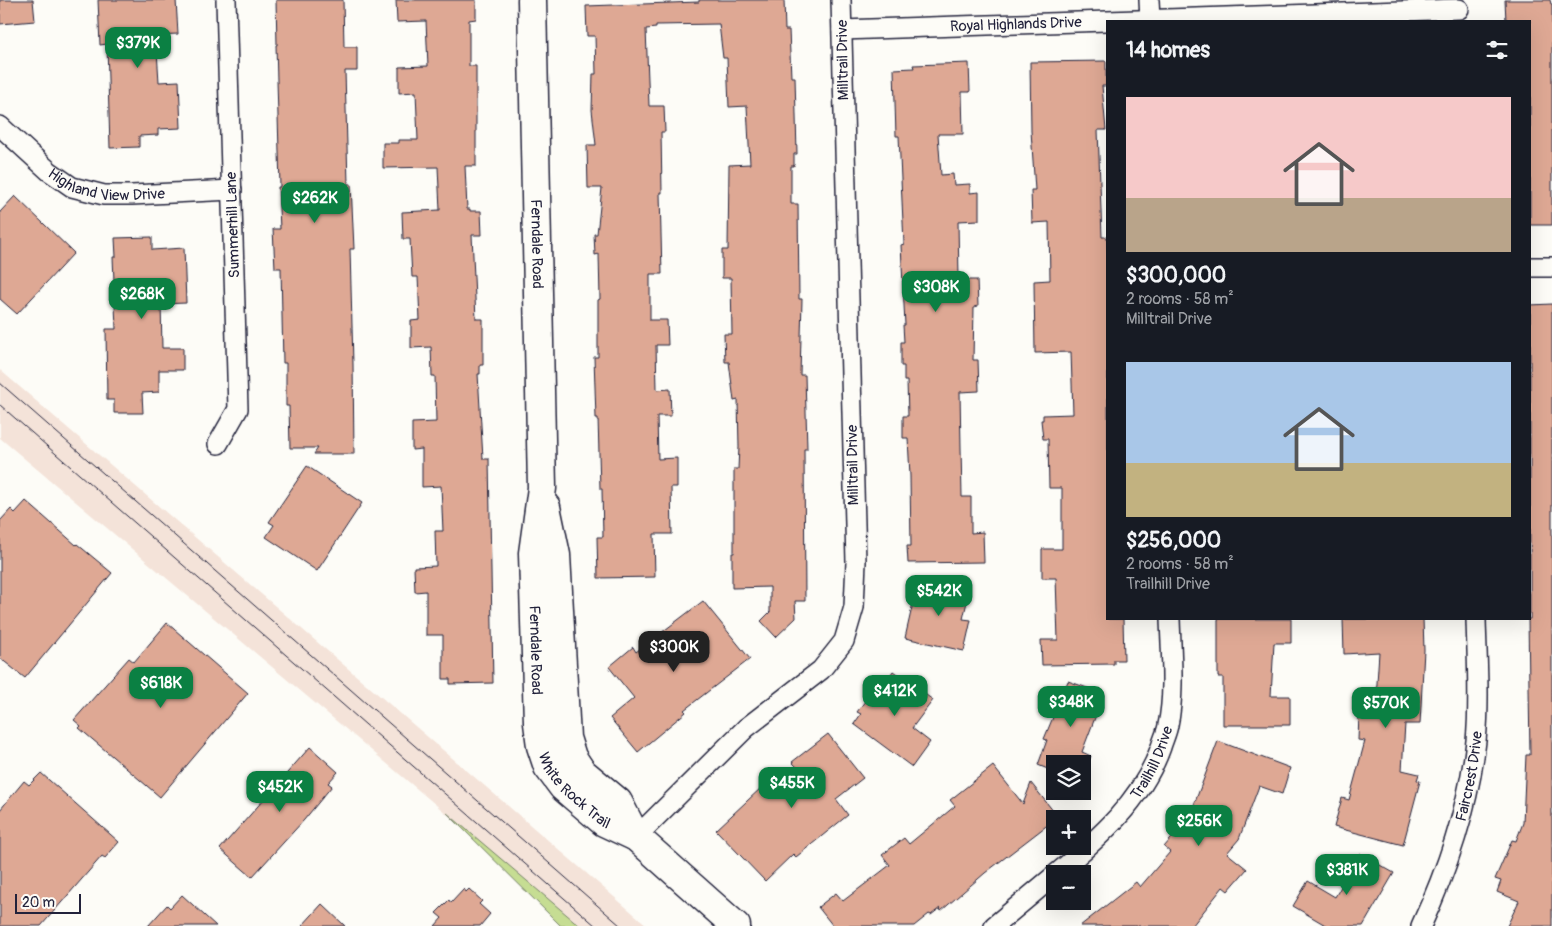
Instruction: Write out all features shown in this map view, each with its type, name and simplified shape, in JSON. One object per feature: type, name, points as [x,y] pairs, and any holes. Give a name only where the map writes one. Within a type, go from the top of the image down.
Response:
[{"type":"street","name":"Summerhill Lane","points":[[218,444],[238,409],[226,0]]},
{"type":"street","name":"Ferndale Road","points":[[532,0],[542,488],[533,553],[538,723]]},
{"type":"street","name":"Milltrail Drive","points":[[636,837],[746,728],[821,670],[844,641],[854,607],[856,562],[841,0]]},
{"type":"street","name":"Royal Highlands Drive","points":[[842,30],[1150,13],[1459,10]]},
{"type":"street","name":"Highland View Drive","points":[[0,126],[49,171],[72,187],[104,195],[232,190]]},
{"type":"street","points":[[1531,267],[1552,267]]},
{"type":"street","name":"Ferndale Road","points":[[542,488],[556,555],[565,721]]},
{"type":"street","name":"Trailhill Drive","points":[[1067,865],[1099,838],[1130,804],[1154,766],[1168,725],[1172,678],[1170,620]]},
{"type":"street","name":"Faircrest Drive","points":[[1421,926],[1438,890],[1462,817],[1476,740],[1476,620]]},
{"type":"street","name":"White Rock Trail","points":[[565,721],[566,738],[572,757],[582,772],[618,802],[636,837]]},
{"type":"street","name":"White Rock Trail","points":[[538,723],[541,746],[548,767],[563,787],[604,822],[636,837],[736,926]]},
{"type":"street","name":"Trailhill Drive","points":[[994,926],[1046,882]]},
{"type":"shaded area","points":[[0,370],[648,926],[580,926],[0,438]]},
{"type":"green space","points":[[447,813],[580,926],[561,926]]},
{"type":"building","points":[[0,0],[33,0],[35,21],[0,24]]},
{"type":"building","points":[[98,0],[176,0],[178,34],[156,35],[159,82],[179,81],[181,128],[158,129],[158,135],[139,136],[139,147],[110,148],[107,44],[100,45]]},
{"type":"building","points":[[276,0],[343,0],[344,47],[357,47],[357,71],[345,71],[348,184],[351,184],[354,249],[350,249],[354,454],[314,454],[318,448],[290,448],[289,406],[286,406],[286,363],[283,363],[281,268],[275,268],[273,229],[280,229]]},
{"type":"building","points":[[396,0],[476,0],[476,19],[469,20],[469,66],[476,66],[476,166],[465,166],[467,209],[470,209],[470,211],[481,211],[482,235],[472,235],[476,319],[483,319],[483,365],[480,365],[480,374],[478,374],[483,459],[489,459],[493,683],[450,684],[450,679],[443,679],[443,635],[426,635],[426,591],[415,592],[414,567],[436,566],[435,531],[443,531],[441,486],[422,487],[422,449],[412,450],[412,423],[436,422],[435,376],[432,376],[431,347],[411,348],[411,321],[420,320],[418,277],[412,277],[410,239],[403,239],[402,212],[440,210],[438,167],[383,168],[383,143],[399,143],[399,140],[418,140],[416,92],[399,93],[399,67],[428,66],[426,21],[397,22]]},
{"type":"building","points":[[699,0],[784,0],[785,30],[789,30],[791,77],[795,77],[797,154],[794,154],[794,166],[791,166],[791,204],[798,204],[799,299],[802,299],[800,375],[805,375],[807,449],[804,449],[805,601],[795,601],[796,618],[776,637],[761,621],[770,612],[770,587],[732,588],[734,469],[738,469],[739,447],[738,400],[734,401],[729,362],[725,362],[724,334],[732,334],[731,278],[722,278],[722,250],[728,250],[729,165],[750,164],[747,106],[729,107],[727,58],[723,58],[719,24],[656,25],[656,28],[646,29],[649,106],[664,106],[665,132],[661,132],[662,274],[650,274],[650,320],[667,320],[668,345],[656,345],[657,390],[670,389],[671,416],[657,416],[658,459],[677,458],[677,487],[671,487],[672,534],[654,534],[655,577],[598,578],[597,537],[603,537],[594,357],[598,357],[599,254],[595,255],[594,234],[597,234],[602,188],[588,188],[587,145],[596,145],[592,110],[593,74],[596,74],[595,36],[587,36],[586,6],[699,2]]},
{"type":"building","points":[[1505,0],[1550,0],[1552,4],[1552,225],[1531,225],[1531,20],[1506,20]]},
{"type":"building","points":[[1106,61],[1106,86],[1102,86],[1106,130],[1098,130],[1102,237],[1106,237],[1106,620],[1123,620],[1124,660],[1114,660],[1114,664],[1042,665],[1041,640],[1058,640],[1056,578],[1042,578],[1042,549],[1062,549],[1062,488],[1049,488],[1048,439],[1043,439],[1041,420],[1043,420],[1043,415],[1073,414],[1071,352],[1035,353],[1034,281],[1050,280],[1049,222],[1032,223],[1031,190],[1035,190],[1031,131],[1030,62]]},
{"type":"building","points":[[969,63],[970,92],[962,92],[963,134],[938,134],[941,175],[953,174],[954,185],[970,184],[970,193],[979,192],[979,220],[958,221],[959,280],[977,280],[978,306],[974,307],[973,360],[978,360],[979,391],[960,392],[962,497],[971,497],[971,533],[983,532],[984,562],[908,563],[907,546],[911,546],[910,476],[908,438],[903,438],[903,416],[908,416],[907,381],[904,381],[904,366],[901,366],[901,342],[904,342],[903,325],[905,325],[901,245],[904,244],[899,136],[896,136],[894,69],[914,68],[913,65]]},
{"type":"building","points":[[15,196],[74,253],[17,314],[0,299],[0,212]]},
{"type":"building","points":[[152,237],[152,250],[184,248],[186,303],[161,304],[162,348],[183,348],[183,370],[159,370],[159,392],[142,393],[143,413],[114,413],[114,400],[107,400],[106,329],[116,329],[113,257],[116,257],[115,238]]},
{"type":"building","points":[[1552,304],[1552,926],[1507,926],[1519,901],[1497,892],[1501,881],[1495,879],[1512,840],[1516,841],[1523,823],[1526,755],[1530,755],[1528,620],[1531,620],[1531,305]]},
{"type":"building","points":[[307,466],[362,503],[317,571],[266,537],[274,525],[269,522]]},
{"type":"building","points":[[26,501],[76,545],[112,573],[25,678],[0,658],[0,521],[11,509],[15,513]]},
{"type":"building","points":[[918,581],[969,593],[963,619],[971,620],[964,651],[905,638]]},
{"type":"building","points":[[703,601],[750,659],[684,710],[686,712],[638,752],[610,718],[634,698],[609,667],[633,647],[636,652]]},
{"type":"building","points":[[1218,620],[1291,620],[1291,643],[1274,643],[1271,696],[1290,696],[1290,725],[1223,725],[1223,677],[1218,677]]},
{"type":"building","points":[[1343,620],[1423,620],[1424,650],[1420,724],[1405,724],[1402,770],[1419,774],[1417,780],[1420,781],[1403,845],[1334,827],[1342,798],[1349,800],[1365,741],[1358,740],[1359,714],[1375,714],[1379,652],[1344,654]]},
{"type":"building","points":[[167,623],[248,693],[160,797],[79,728],[81,726],[74,720],[129,658],[134,662]]},
{"type":"building","points":[[893,671],[933,700],[912,728],[930,742],[912,767],[854,724],[861,714],[857,712],[882,678],[886,681]]},
{"type":"building","points":[[1068,681],[1104,694],[1082,752],[1089,755],[1046,755],[1046,768],[1038,765],[1047,740],[1044,739]]},
{"type":"building","points":[[828,734],[863,778],[836,799],[848,815],[796,857],[793,854],[765,881],[716,830],[762,787],[766,791],[797,767],[792,762]]},
{"type":"building","points":[[1218,741],[1290,768],[1282,794],[1259,786],[1239,839],[1227,853],[1247,869],[1228,891],[1223,887],[1192,926],[1080,926],[1136,882],[1140,887],[1170,852],[1164,847],[1189,818]]},
{"type":"building","points":[[310,747],[338,772],[328,783],[332,786],[252,877],[220,849]]},
{"type":"building","points":[[993,766],[1023,804],[1031,783],[1052,810],[1046,810],[1046,826],[985,873],[941,911],[940,908],[931,915],[929,914],[914,926],[833,926],[818,907],[836,893],[843,901],[890,865],[882,855],[904,838],[909,844],[955,806],[950,800]]},
{"type":"building","points":[[41,773],[119,842],[105,858],[102,856],[41,926],[0,926],[0,810],[24,781],[29,785]]},
{"type":"building","points":[[1360,854],[1394,873],[1363,926],[1327,926],[1293,906],[1308,881],[1335,897]]},
{"type":"building","points":[[464,889],[466,892],[469,889],[482,901],[479,904],[490,914],[480,926],[435,926],[442,918],[436,913],[449,900],[451,903]]},
{"type":"building","points":[[182,895],[216,926],[148,926],[167,905],[170,908]]},
{"type":"building","points":[[322,904],[345,926],[302,926]]},
{"type":"tram line","points":[[0,383],[621,926]]},
{"type":"tram line","points":[[0,405],[596,926]]}]
